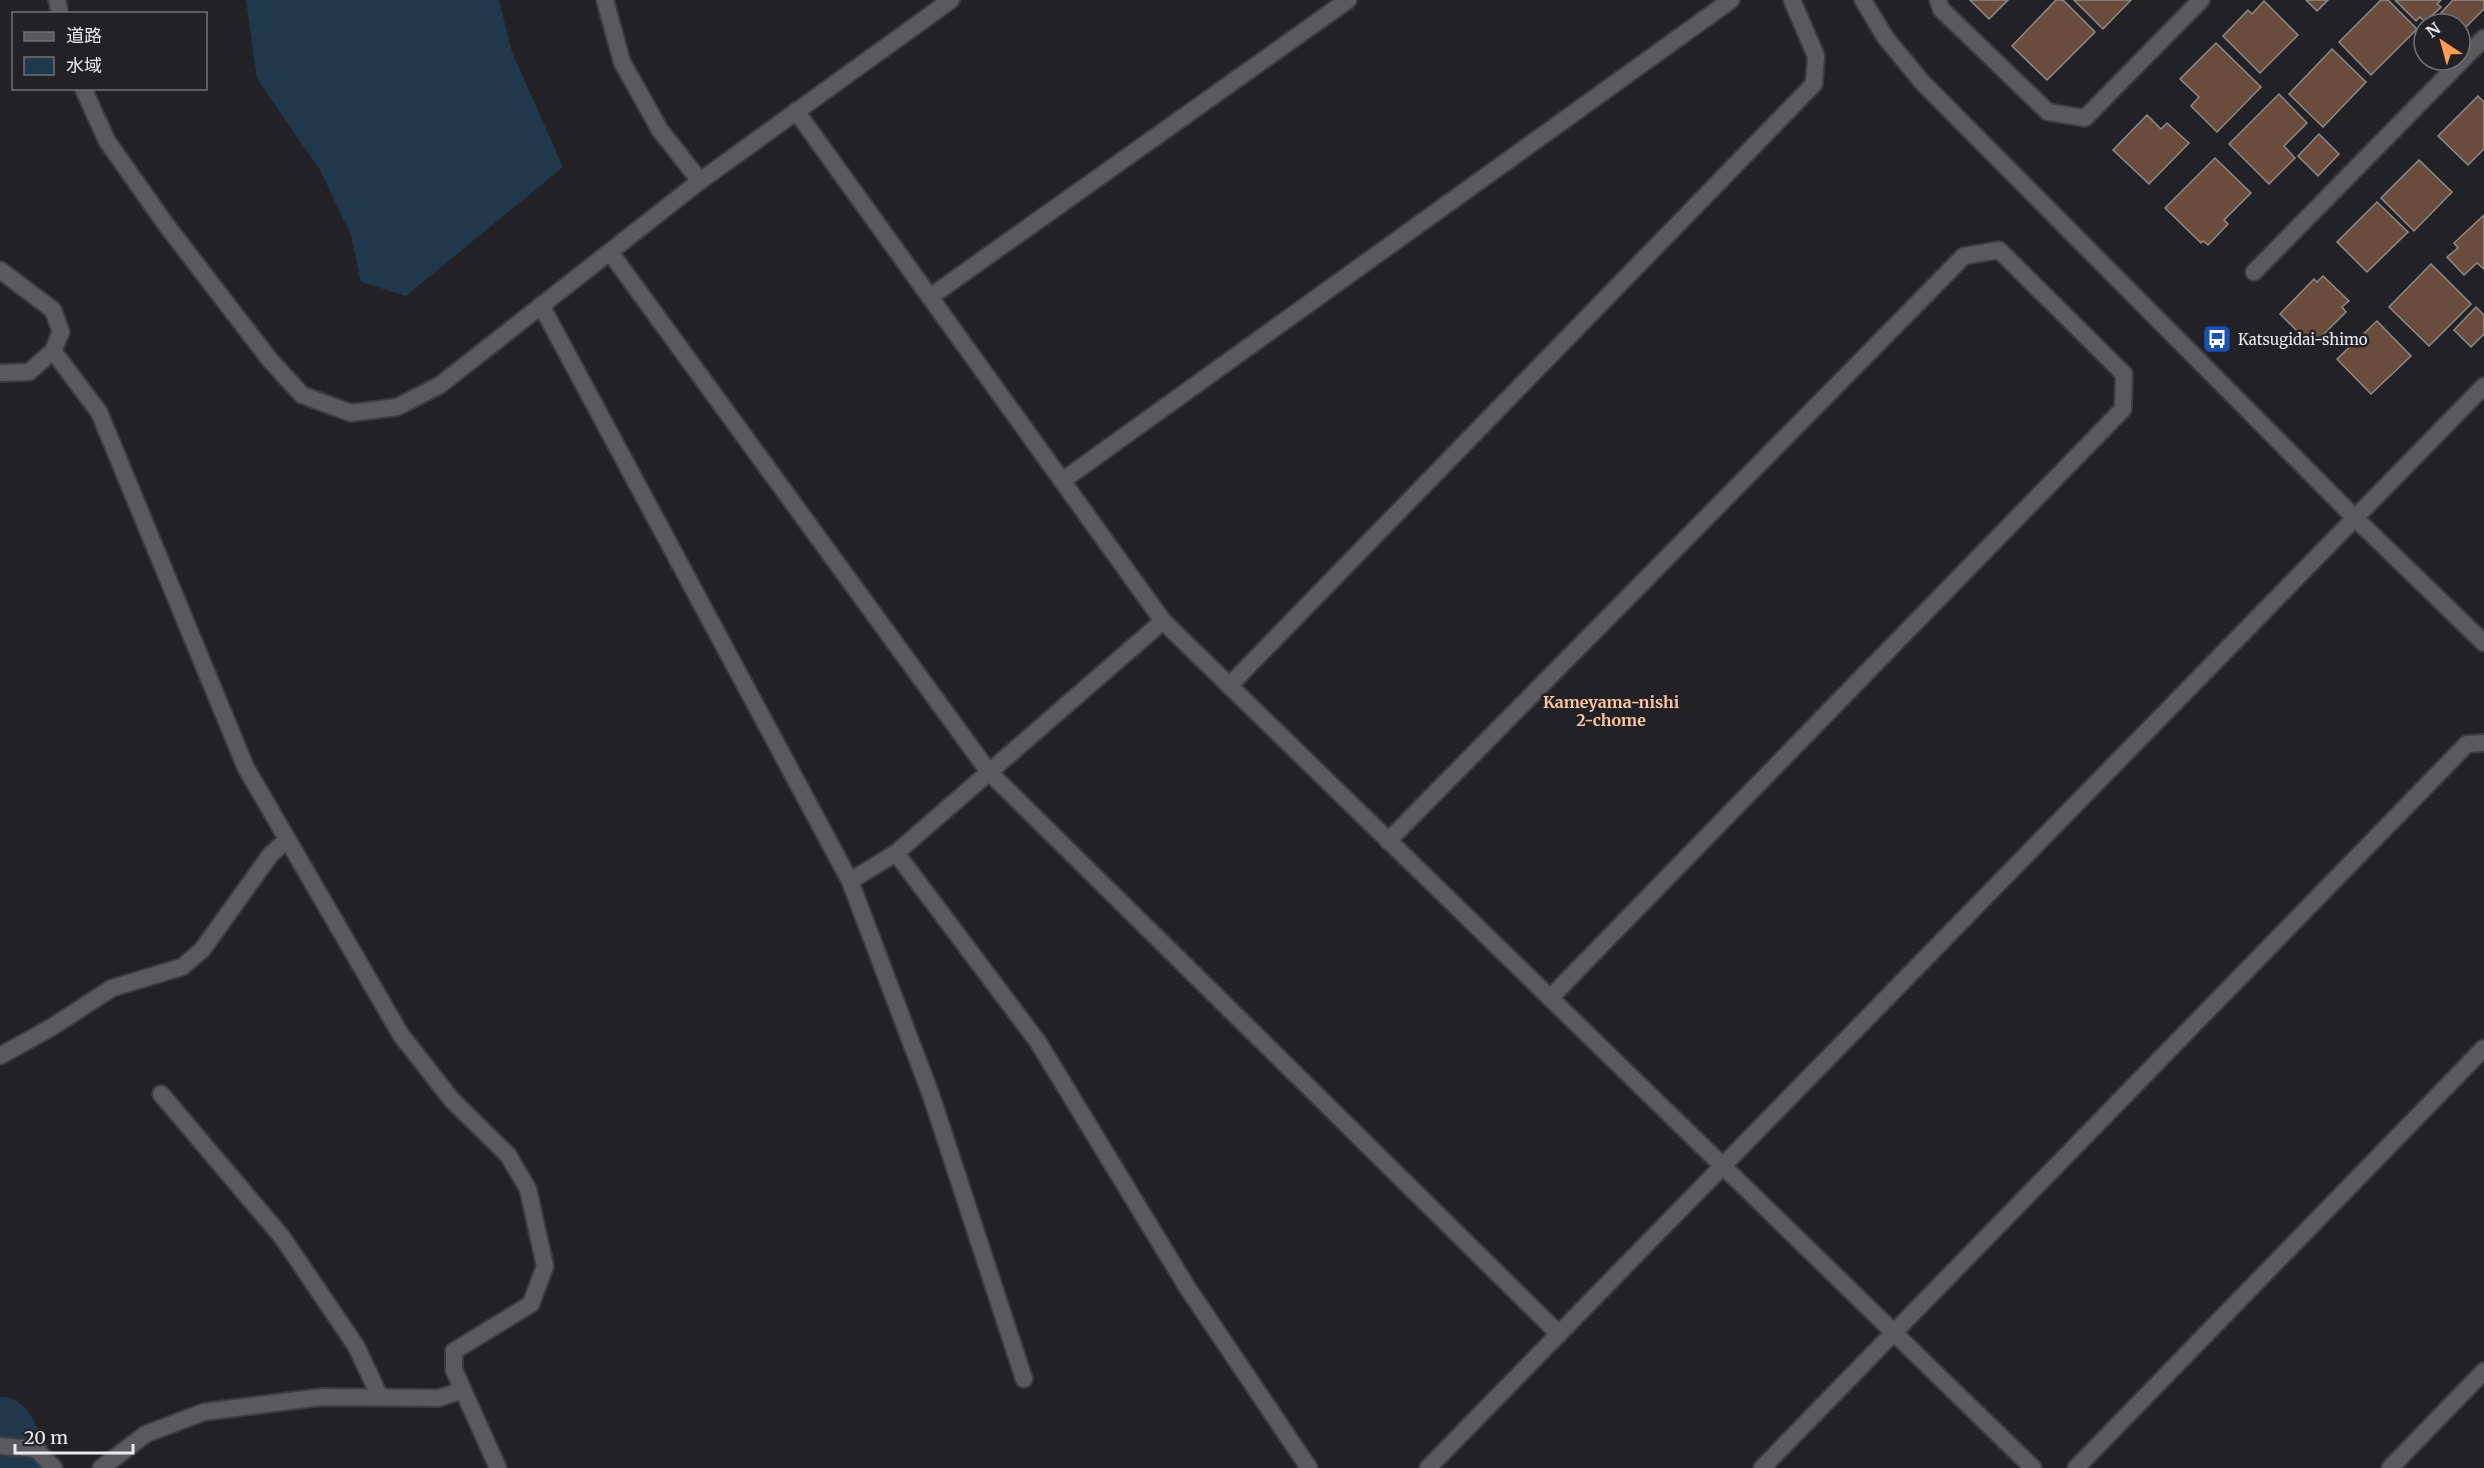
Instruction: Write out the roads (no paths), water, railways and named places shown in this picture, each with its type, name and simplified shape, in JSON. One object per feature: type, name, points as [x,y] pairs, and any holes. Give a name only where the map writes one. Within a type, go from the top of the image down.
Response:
[{"type":"street","points":[[605,0],[622,62],[660,130],[699,181]]},
{"type":"street","points":[[84,90],[107,141],[160,217],[270,360],[302,395],[351,413],[396,407],[440,385],[699,181],[951,0]]},
{"type":"street","points":[[930,297],[1348,0]]},
{"type":"street","points":[[1062,481],[1731,0]]},
{"type":"street","points":[[1229,686],[1814,84],[1816,56],[1792,0]]},
{"type":"street","points":[[1863,0],[1885,37],[1922,82],[2355,518],[2484,643]]},
{"type":"street","points":[[1938,0],[1941,9],[2048,112],[2085,118],[2200,0]]},
{"type":"street","points":[[2254,272],[2484,38]]},
{"type":"street","points":[[796,111],[1162,621],[2033,1468]]},
{"type":"street","points":[[1388,841],[1964,256],[1999,250],[2124,374],[2123,409],[1550,998]]},
{"type":"street","points":[[610,252],[989,772],[1559,1334]]},
{"type":"street","points":[[0,270],[52,310],[61,332],[53,351],[29,372],[0,374]]},
{"type":"street","points":[[542,305],[850,881],[932,1095],[1024,1379]]},
{"type":"street","points":[[53,351],[99,412],[246,768],[401,1035],[452,1100],[508,1155],[528,1188],[545,1266],[531,1304],[454,1350],[454,1370],[498,1468]]},
{"type":"street","points":[[1428,1468],[2484,386]]},
{"type":"street","points":[[850,881],[896,853],[1162,621]]},
{"type":"street","points":[[1762,1468],[2467,744],[2484,743]]},
{"type":"street","points":[[0,1056],[52,1027],[112,988],[182,967],[202,950],[271,854],[287,840]]},
{"type":"street","points":[[896,853],[1038,1042],[1187,1287],[1309,1468]]},
{"type":"street","points":[[2076,1468],[2484,1048]]},
{"type":"street","points":[[161,1094],[282,1237],[356,1346],[380,1397]]},
{"type":"street","points":[[2390,1468],[2484,1371]]},
{"type":"street","points":[[101,1468],[146,1434],[204,1412],[322,1397],[439,1398],[463,1390]]},
{"type":"street","points":[[0,1446],[36,1449],[54,1468]]},
{"type":"water","points":[[246,0],[499,0],[512,52],[563,167],[406,296],[361,282],[351,235],[320,170],[257,79]]},
{"type":"waterway","points":[[0,1432],[20,1468]]},
{"type":"place","name":"Katsugidai-shimo","points":[[2217,339]]},
{"type":"district","name":"Kameyama-nishi 2-chome","points":[[1611,711]]}]
